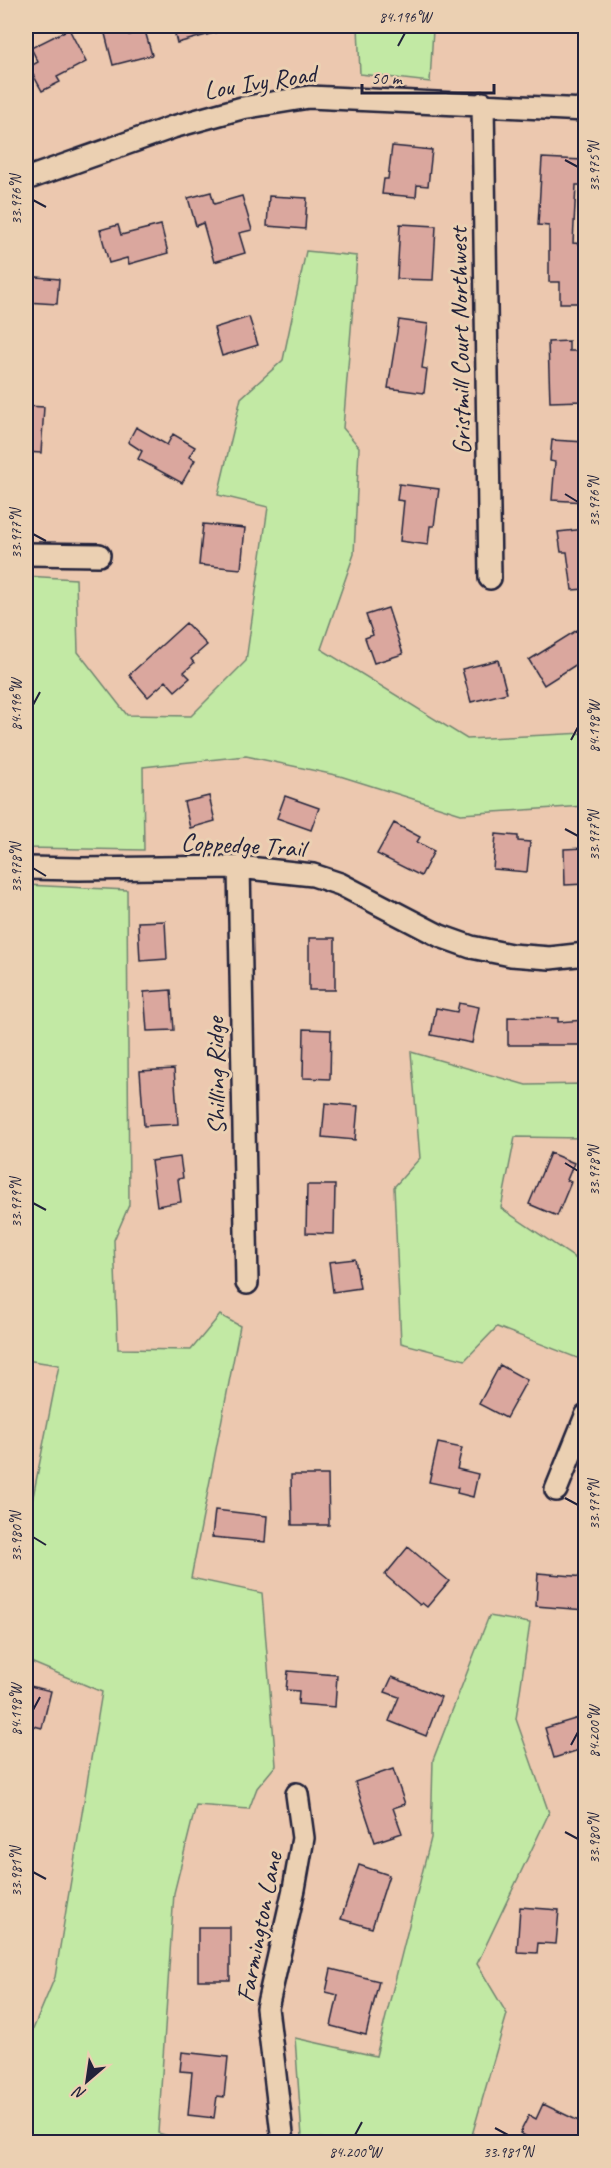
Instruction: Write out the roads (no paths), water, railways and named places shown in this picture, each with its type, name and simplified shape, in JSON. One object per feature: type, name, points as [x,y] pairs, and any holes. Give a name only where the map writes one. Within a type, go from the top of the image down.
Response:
[{"type":"street","name":"Lou Ivy Road","points":[[26,179],[173,127],[242,108],[309,96],[585,110]]},
{"type":"street","name":"Gristmill Court Northwest","points":[[483,104],[490,578]]},
{"type":"street","points":[[26,554],[99,555]]},
{"type":"street","name":"Coppedge Trail","points":[[26,868],[239,867],[313,875],[340,884],[440,936],[471,947],[511,955],[550,958],[585,954]]},
{"type":"street","name":"Shilling Ridge","points":[[239,867],[247,1283]]},
{"type":"street","points":[[556,1490],[585,1416]]},
{"type":"street","name":"Farmington Lane","points":[[283,2142],[267,2008],[303,1838],[297,1794]]}]
